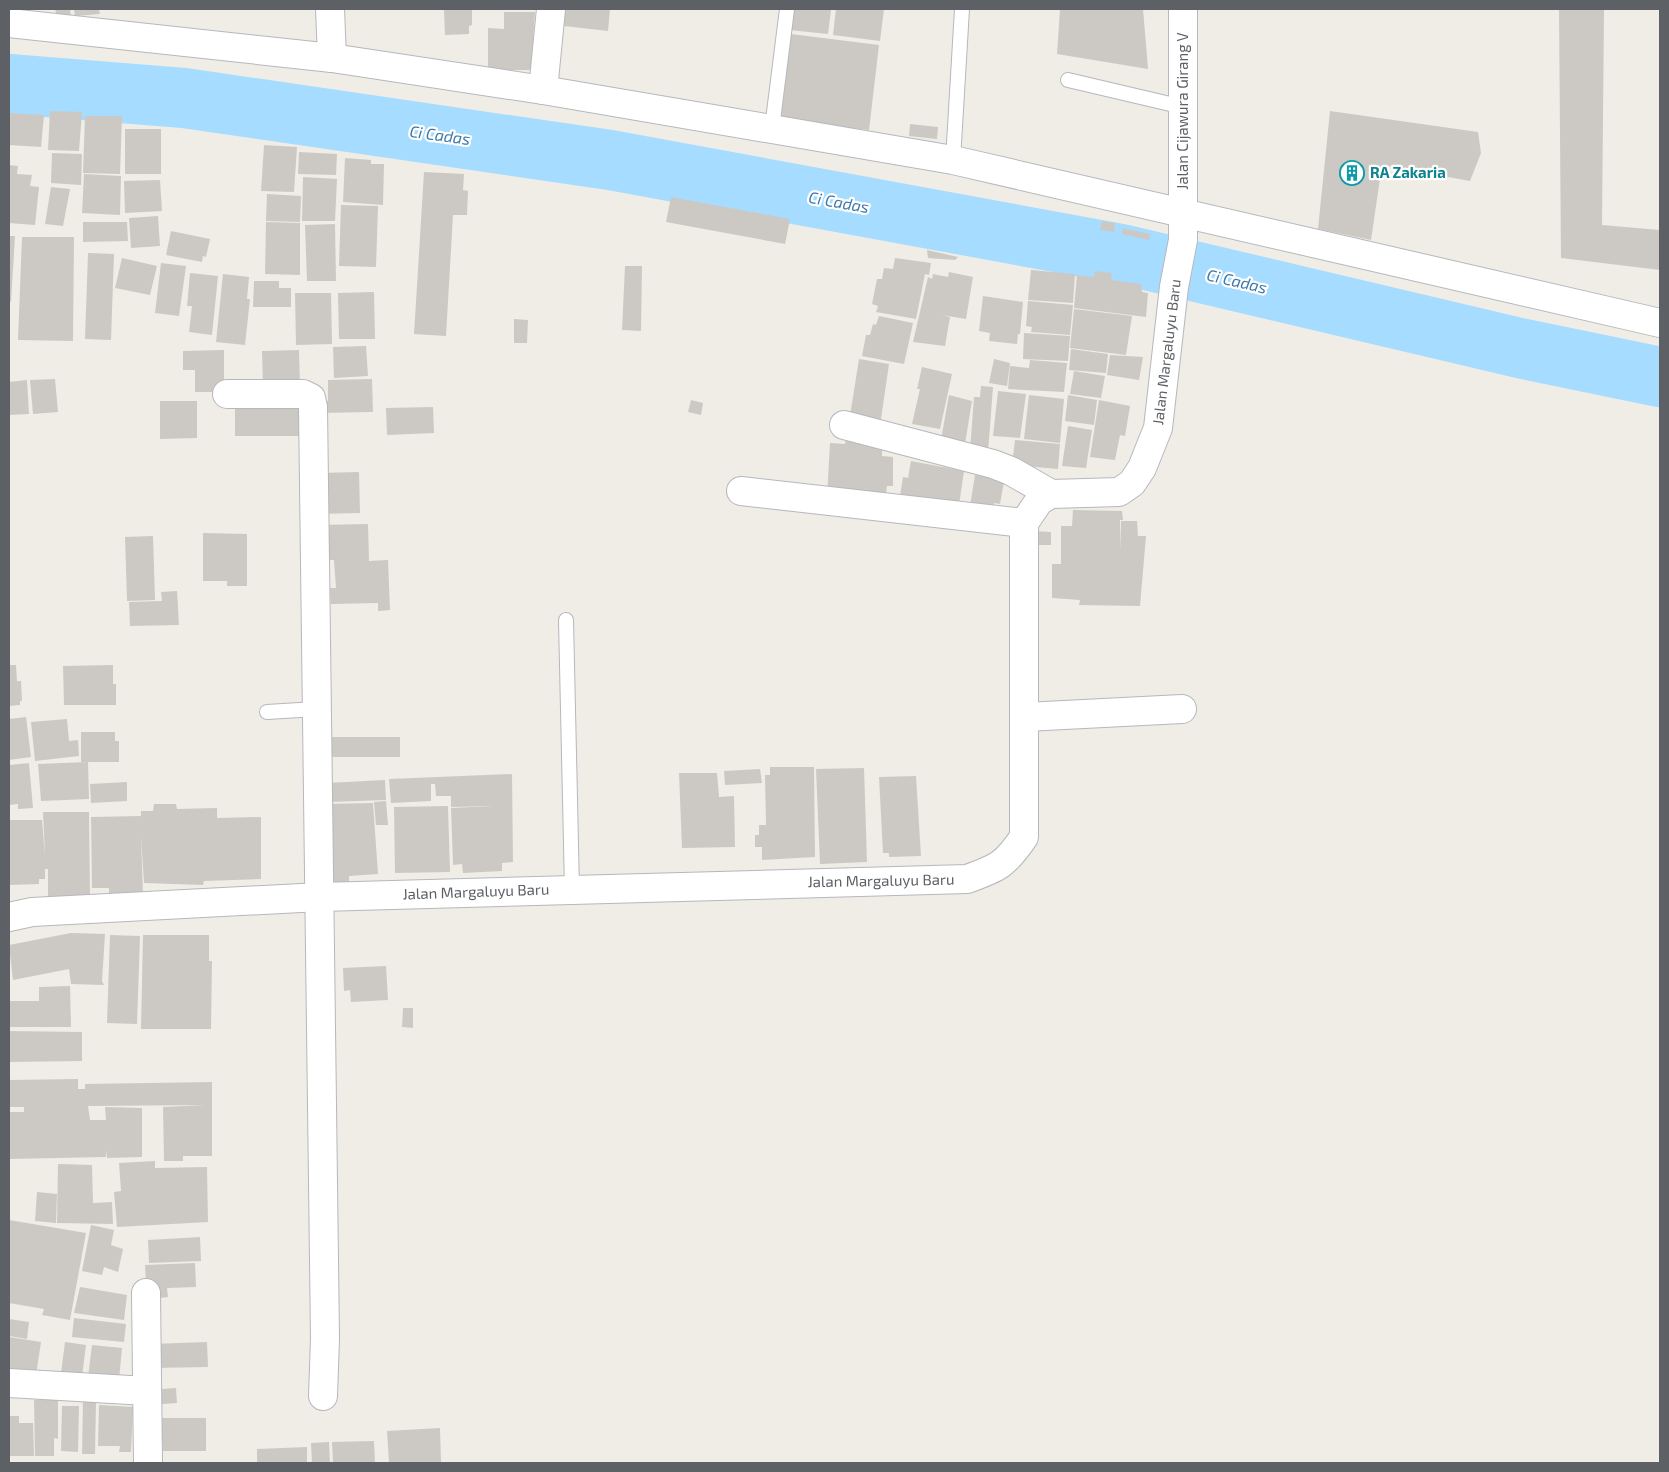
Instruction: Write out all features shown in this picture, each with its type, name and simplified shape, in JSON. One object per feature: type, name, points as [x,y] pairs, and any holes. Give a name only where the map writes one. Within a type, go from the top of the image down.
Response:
[{"type":"street","points":[[330,9],[332,58]]},
{"type":"street","points":[[543,90],[551,9]]},
{"type":"street","name":"Jalan Cijawura Girang V","points":[[1183,9],[1183,227]]},
{"type":"street","points":[[9,23],[332,58],[543,90],[953,160],[1183,227],[1660,323]]},
{"type":"street","name":"Jalan Margaluyu Baru","points":[[1050,494],[1119,492],[1132,482],[1142,468],[1158,428],[1174,287],[1183,227]]},
{"type":"street","points":[[227,394],[304,394],[311,398],[320,897],[325,1338],[323,1396]]},
{"type":"street","points":[[741,491],[1024,523],[1039,501],[1050,494],[1011,471],[993,464],[844,425]]},
{"type":"street","name":"Jalan Margaluyu Baru","points":[[9,917],[32,912],[320,897],[967,878],[999,867],[1013,854],[1024,837],[1024,523]]},
{"type":"street","points":[[1025,717],[1182,709]]},
{"type":"street","points":[[146,1293],[148,1463]]},
{"type":"street","points":[[9,1383],[147,1391]]},
{"type":"lane","points":[[772,128],[787,9]]},
{"type":"lane","points":[[953,160],[962,9]]},
{"type":"lane","points":[[1068,80],[1183,106]]},
{"type":"lane","points":[[566,620],[572,889]]},
{"type":"lane","points":[[267,712],[316,709]]},
{"type":"building","points":[[55,9],[70,9],[71,16],[57,17]]},
{"type":"building","points":[[74,9],[99,9],[100,14],[75,16]]},
{"type":"building","points":[[444,9],[472,9],[472,25],[469,26],[469,34],[445,35]]},
{"type":"building","points":[[556,9],[610,9],[608,31],[555,25]]},
{"type":"building","points":[[791,9],[831,10],[828,34],[789,30]]},
{"type":"building","points":[[836,9],[884,9],[880,41],[833,35]]},
{"type":"building","points":[[1060,9],[1143,9],[1148,69],[1057,54]]},
{"type":"building","points":[[1559,9],[1604,9],[1602,225],[1660,230],[1660,270],[1561,258]]},
{"type":"building","points":[[504,12],[535,12],[531,70],[488,70],[488,28],[504,29]]},
{"type":"building","points":[[791,34],[879,45],[869,130],[781,120]]},
{"type":"building","points":[[50,111],[82,112],[79,151],[48,150]]},
{"type":"building","name":"RA Zakaria","points":[[1330,111],[1478,132],[1481,153],[1470,181],[1382,165],[1371,240],[1318,229]]},
{"type":"building","points":[[9,113],[44,115],[41,147],[9,145]]},
{"type":"building","points":[[85,116],[122,116],[120,174],[83,173]]},
{"type":"building","points":[[910,124],[938,127],[937,139],[909,136]]},
{"type":"building","points":[[125,129],[161,129],[161,174],[125,174]]},
{"type":"building","points":[[264,145],[297,147],[294,192],[261,191]]},
{"type":"building","points":[[299,152],[337,154],[336,175],[298,174]]},
{"type":"building","points":[[52,153],[82,154],[81,185],[51,183]]},
{"type":"building","points":[[345,158],[371,160],[371,164],[384,164],[383,205],[343,202]]},
{"type":"building","points":[[9,165],[18,166],[17,174],[32,175],[30,186],[39,187],[35,225],[9,223]]},
{"type":"building","points":[[424,172],[464,174],[463,190],[468,191],[467,215],[453,215],[446,336],[414,334]]},
{"type":"building","points":[[84,174],[121,176],[120,215],[82,213]]},
{"type":"building","points":[[303,177],[337,179],[335,221],[302,221]]},
{"type":"building","points":[[160,180],[162,211],[125,213],[124,181]]},
{"type":"building","points":[[51,187],[70,189],[63,226],[45,224]]},
{"type":"building","points":[[267,194],[301,196],[300,222],[266,221]]},
{"type":"building","points":[[671,197],[790,219],[785,244],[666,222]]},
{"type":"building","points":[[341,205],[378,206],[376,267],[339,266]]},
{"type":"building","points":[[158,216],[160,246],[131,248],[129,218]]},
{"type":"building","points":[[1102,221],[1115,223],[1114,232],[1100,230]]},
{"type":"building","points":[[83,222],[127,222],[128,241],[83,242]]},
{"type":"building","points":[[266,222],[300,223],[300,275],[265,274]]},
{"type":"building","points":[[335,224],[336,281],[307,281],[305,225]]},
{"type":"building","points":[[1122,228],[1150,234],[1149,240],[1122,234]]},
{"type":"building","points":[[171,231],[210,239],[206,257],[203,256],[202,262],[166,255]]},
{"type":"building","points":[[9,236],[15,236],[11,302],[9,301]]},
{"type":"building","points":[[22,237],[74,237],[73,341],[18,340]]},
{"type":"building","points":[[927,250],[958,257],[955,260],[928,258]]},
{"type":"building","points":[[88,253],[114,254],[111,340],[85,339]]},
{"type":"building","points":[[122,258],[157,266],[150,295],[115,288]]},
{"type":"building","points":[[895,258],[931,263],[929,275],[925,274],[916,319],[876,312],[878,306],[872,304],[877,279],[882,279],[884,268],[893,269]]},
{"type":"building","points":[[161,263],[186,266],[179,316],[155,313]]},
{"type":"building","points":[[625,266],[642,266],[641,331],[622,330]]},
{"type":"building","points":[[1031,270],[1075,274],[1073,303],[1028,300]]},
{"type":"building","points":[[1095,271],[1112,273],[1111,280],[1141,284],[1142,292],[1148,293],[1146,317],[1074,308],[1077,275],[1094,277]]},
{"type":"building","points":[[949,272],[973,277],[966,319],[942,315],[950,317],[945,346],[913,342],[928,277],[932,279],[933,274],[948,277]]},
{"type":"building","points":[[190,273],[218,276],[212,335],[189,332],[192,306],[187,306]]},
{"type":"building","points":[[223,274],[249,277],[247,299],[250,299],[245,345],[216,342]]},
{"type":"building","points":[[254,281],[279,281],[279,288],[291,288],[291,307],[253,307]]},
{"type":"building","points":[[374,292],[375,339],[339,339],[338,293]]},
{"type":"building","points":[[295,293],[331,293],[332,344],[296,345]]},
{"type":"building","points":[[983,296],[1023,302],[1020,334],[1018,334],[1017,344],[989,341],[990,333],[979,331]]},
{"type":"building","points":[[1028,301],[1073,305],[1070,335],[1031,332],[1032,327],[1026,326]]},
{"type":"building","points":[[1074,309],[1132,316],[1126,355],[1070,348]]},
{"type":"building","points":[[879,316],[913,323],[904,364],[862,356],[866,335],[870,335],[873,324],[876,325]]},
{"type":"building","points":[[514,319],[528,320],[527,343],[514,343]]},
{"type":"building","points":[[1024,333],[1070,336],[1068,361],[1023,359]]},
{"type":"building","points":[[366,346],[368,376],[334,378],[333,347]]},
{"type":"building","points":[[1071,349],[1108,354],[1106,373],[1069,370]]},
{"type":"building","points":[[224,350],[224,392],[195,392],[195,370],[183,370],[183,351]]},
{"type":"building","points":[[299,350],[300,386],[263,386],[262,351]]},
{"type":"building","points":[[1110,355],[1143,357],[1139,380],[1107,375]]},
{"type":"building","points":[[859,359],[889,364],[880,426],[849,422]]},
{"type":"building","points":[[994,359],[1010,363],[1007,386],[989,383]]},
{"type":"building","points":[[1030,360],[1067,363],[1064,392],[1008,389],[1010,366],[1029,368]]},
{"type":"building","points":[[922,367],[952,374],[940,429],[912,424],[920,389],[917,389]]},
{"type":"building","points":[[1074,371],[1105,376],[1101,398],[1070,394]]},
{"type":"building","points":[[55,379],[58,412],[33,414],[30,380]]},
{"type":"building","points":[[372,379],[373,412],[318,413],[318,400],[328,401],[328,380]]},
{"type":"building","points":[[27,380],[29,414],[9,415],[9,382]]},
{"type":"building","points":[[981,386],[993,387],[988,452],[970,451],[974,397],[980,397]]},
{"type":"building","points":[[998,391],[1026,394],[1020,438],[993,436]]},
{"type":"building","points":[[949,395],[972,401],[964,450],[940,445]]},
{"type":"building","points":[[1029,395],[1064,399],[1060,443],[1024,439]]},
{"type":"building","points":[[1068,395],[1097,400],[1094,425],[1065,421]]},
{"type":"building","points":[[305,396],[305,436],[235,436],[235,397]]},
{"type":"building","points":[[691,400],[703,403],[701,415],[688,412]]},
{"type":"building","points":[[1099,400],[1130,406],[1125,436],[1120,435],[1115,460],[1090,457]]},
{"type":"building","points":[[160,401],[197,401],[197,438],[160,439]]},
{"type":"building","points":[[433,407],[434,433],[387,435],[386,408]]},
{"type":"building","points":[[1068,426],[1092,430],[1086,468],[1062,466]]},
{"type":"building","points":[[846,439],[882,443],[882,456],[893,457],[893,486],[887,486],[885,500],[827,497],[830,443],[845,444]]},
{"type":"building","points":[[1015,440],[1060,444],[1058,469],[1012,465]]},
{"type":"building","points":[[911,461],[964,471],[959,505],[900,496],[903,477],[908,478]]},
{"type":"building","points":[[983,471],[1005,476],[1000,504],[994,503],[993,510],[970,506],[975,475],[982,476]]},
{"type":"building","points":[[359,472],[360,513],[316,514],[319,473]]},
{"type":"building","points":[[1073,510],[1122,511],[1123,520],[1120,520],[1120,552],[1121,521],[1137,521],[1138,536],[1146,536],[1140,606],[1079,605],[1080,600],[1052,598],[1052,564],[1061,564],[1061,526],[1072,526]]},
{"type":"building","points":[[368,524],[369,561],[388,560],[390,610],[378,611],[378,603],[331,604],[330,588],[336,588],[334,560],[327,560],[319,525]]},
{"type":"building","points":[[1030,531],[1051,532],[1051,545],[1030,545]]},
{"type":"building","points":[[203,533],[247,534],[247,586],[227,586],[227,581],[203,581]]},
{"type":"building","points":[[153,536],[155,600],[127,601],[125,537]]},
{"type":"building","points":[[177,591],[179,625],[130,626],[129,602],[162,601],[161,592]]},
{"type":"building","points":[[9,665],[16,665],[17,681],[21,681],[22,701],[20,701],[20,705],[9,706]]},
{"type":"building","points":[[113,665],[113,684],[116,684],[116,705],[64,705],[63,666]]},
{"type":"building","points":[[26,717],[31,757],[9,760],[9,719]]},
{"type":"building","points":[[67,719],[69,741],[78,740],[79,756],[35,761],[31,722]]},
{"type":"building","points":[[81,732],[115,732],[115,741],[119,741],[119,762],[81,762]]},
{"type":"building","points":[[323,737],[400,737],[400,757],[323,757]]},
{"type":"building","points":[[88,762],[89,799],[41,801],[38,764]]},
{"type":"building","points":[[29,763],[33,808],[18,809],[18,804],[9,805],[9,765]]},
{"type":"building","points":[[770,767],[814,767],[815,857],[762,860],[762,847],[755,847],[755,835],[759,835],[759,825],[766,825],[765,775],[770,775]]},
{"type":"building","points":[[864,768],[867,862],[820,864],[816,769]]},
{"type":"building","points":[[760,769],[762,783],[725,785],[724,771]]},
{"type":"building","points":[[679,773],[717,773],[719,797],[734,796],[735,847],[682,848]]},
{"type":"building","points":[[512,774],[513,862],[502,863],[502,871],[463,873],[462,864],[453,865],[451,808],[493,806],[451,807],[451,796],[436,796],[435,784],[431,784],[431,801],[391,803],[389,779]]},
{"type":"building","points":[[916,776],[921,856],[889,857],[889,853],[883,853],[879,777]]},
{"type":"building","points":[[385,780],[386,800],[328,802],[327,783]]},
{"type":"building","points":[[127,782],[127,801],[91,803],[90,784]]},
{"type":"building","points":[[386,801],[388,825],[376,825],[374,802]]},
{"type":"building","points":[[373,803],[378,874],[349,876],[349,886],[331,887],[326,804]]},
{"type":"building","points":[[154,804],[176,804],[177,809],[217,808],[217,818],[261,817],[261,879],[204,881],[203,885],[144,883],[141,836],[143,894],[109,895],[109,888],[92,888],[91,817],[141,816],[141,811],[153,811]]},
{"type":"building","points":[[448,806],[450,872],[395,873],[394,807]]},
{"type":"building","points":[[43,812],[89,812],[90,897],[48,897],[48,869],[45,869],[45,879],[39,879],[39,884],[9,885],[9,820],[42,820],[45,857]]},
{"type":"building","points":[[71,933],[105,934],[102,981],[104,985],[71,984],[69,969],[13,980],[9,945]]},
{"type":"building","points":[[110,935],[140,936],[137,1024],[107,1023]]},
{"type":"building","points":[[143,935],[209,935],[209,961],[212,961],[211,1029],[141,1029]]},
{"type":"building","points":[[386,966],[388,1000],[351,1002],[350,990],[344,991],[343,968]]},
{"type":"building","points":[[70,986],[71,1027],[9,1027],[9,1001],[39,1001],[39,987]]},
{"type":"building","points":[[403,1008],[413,1008],[413,1028],[402,1027]]},
{"type":"building","points":[[9,1031],[82,1032],[82,1061],[9,1062]]},
{"type":"building","points":[[78,1079],[78,1089],[85,1089],[85,1084],[212,1082],[212,1156],[183,1156],[183,1161],[164,1161],[163,1107],[205,1105],[88,1106],[90,1120],[106,1120],[105,1107],[142,1108],[142,1157],[107,1158],[107,1150],[106,1157],[9,1159],[9,1112],[24,1112],[24,1107],[9,1107],[9,1080]]},
{"type":"building","points":[[155,1161],[155,1168],[207,1167],[208,1222],[117,1227],[114,1192],[121,1191],[119,1163]]},
{"type":"building","points":[[58,1164],[92,1165],[93,1203],[112,1202],[113,1224],[57,1223]]},
{"type":"building","points":[[37,1192],[57,1194],[56,1223],[35,1221]]},
{"type":"building","points":[[9,1220],[86,1233],[70,1320],[42,1315],[44,1309],[9,1303]]},
{"type":"building","points":[[91,1225],[114,1230],[111,1245],[123,1249],[118,1272],[104,1267],[102,1275],[82,1271]]},
{"type":"building","points":[[200,1237],[201,1261],[149,1263],[148,1240]]},
{"type":"building","points":[[195,1263],[196,1287],[167,1288],[168,1297],[160,1298],[160,1303],[147,1304],[145,1265]]},
{"type":"building","points":[[80,1287],[127,1295],[124,1320],[74,1313]]},
{"type":"building","points":[[74,1318],[126,1324],[124,1342],[72,1337]]},
{"type":"building","points":[[9,1319],[29,1322],[27,1339],[9,1336]]},
{"type":"building","points":[[9,1337],[41,1342],[35,1382],[9,1378]]},
{"type":"building","points":[[65,1342],[86,1345],[81,1384],[60,1381]]},
{"type":"building","points":[[207,1342],[208,1367],[152,1368],[152,1344]]},
{"type":"building","points":[[92,1345],[122,1348],[119,1380],[88,1377]]},
{"type":"building","points":[[176,1388],[177,1403],[150,1405],[148,1390]]},
{"type":"building","points":[[34,1400],[58,1400],[58,1439],[54,1438],[54,1456],[35,1456]]},
{"type":"building","points":[[83,1401],[96,1402],[95,1454],[82,1454]]},
{"type":"building","points":[[99,1405],[133,1407],[131,1452],[119,1452],[120,1446],[98,1446]]},
{"type":"building","points":[[62,1406],[79,1406],[78,1452],[61,1451]]},
{"type":"building","points":[[9,1416],[19,1416],[19,1423],[33,1423],[34,1456],[9,1456]]},
{"type":"building","points":[[156,1418],[206,1418],[206,1451],[163,1451],[163,1443],[157,1443]]},
{"type":"building","points":[[440,1428],[441,1463],[389,1463],[387,1431]]},
{"type":"building","points":[[374,1441],[375,1463],[333,1463],[332,1442]]},
{"type":"building","points":[[329,1442],[330,1463],[312,1463],[311,1443]]},
{"type":"building","points":[[307,1447],[307,1463],[257,1463],[257,1449]]},
{"type":"waterway","name":"Ci Cadas","points":[[9,84],[184,98],[610,160],[1121,254],[1524,349],[1660,377]]},
{"type":"place","name":"RA Zakaria","points":[[1352,173]]}]
